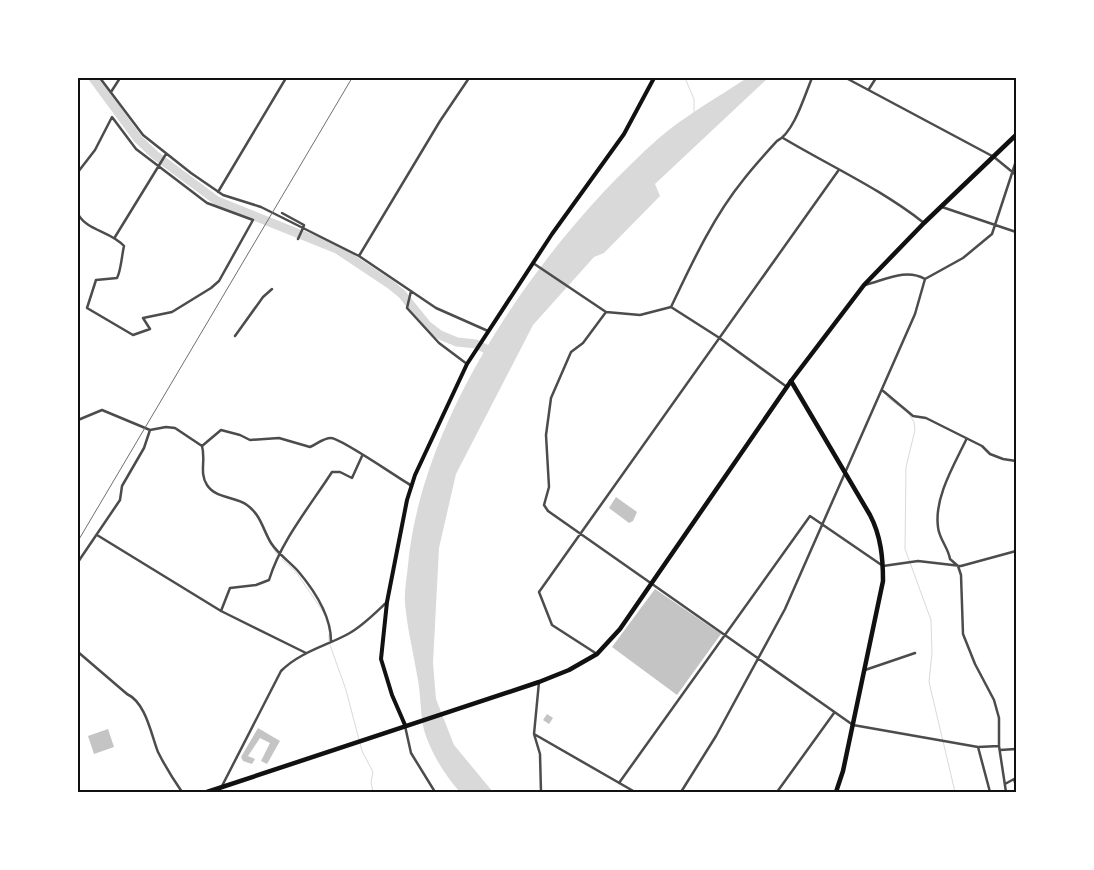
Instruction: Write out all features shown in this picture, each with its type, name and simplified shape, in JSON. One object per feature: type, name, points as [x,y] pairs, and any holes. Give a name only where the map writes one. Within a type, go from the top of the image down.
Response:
[{"type":"main road","points":[[405,725],[392,694],[381,659],[388,602],[412,486],[426,446],[467,364],[624,134],[654,78]]},
{"type":"main road","points":[[207,792],[405,725],[490,700],[569,670],[597,654],[620,629],[791,381],[864,285],[924,223],[1016,135]]},
{"type":"main road","points":[[791,381],[876,526],[882,550],[883,581],[853,725],[836,792]]},
{"type":"street","points":[[100,78],[143,135],[165,156],[218,192],[232,199],[261,207],[359,256],[436,308],[488,331]]},
{"type":"street","points":[[111,92],[120,78]]},
{"type":"street","points":[[218,192],[286,78]]},
{"type":"street","points":[[359,256],[440,121],[469,78]]},
{"type":"street","points":[[671,307],[697,254],[727,202],[744,179],[777,141],[782,138],[793,123],[812,78]]},
{"type":"street","points":[[846,78],[994,157],[1016,175]]},
{"type":"street","points":[[869,89],[876,78]]},
{"type":"street","points":[[78,172],[95,150],[112,117],[136,149],[160,164],[207,203],[253,220],[219,281],[172,312],[143,318],[150,329],[133,335],[87,308],[96,280],[117,278],[124,246],[115,237],[89,226],[81,220],[78,214]]},
{"type":"street","points":[[782,138],[838,171],[872,187],[898,203],[924,223]]},
{"type":"street","points":[[115,237],[165,156]]},
{"type":"street","points":[[681,792],[760,658],[824,524],[915,314],[925,279],[963,258],[992,234],[1016,161]]},
{"type":"street","points":[[597,654],[552,625],[539,592],[718,337],[838,171]]},
{"type":"street","points":[[942,207],[1016,232]]},
{"type":"street","points":[[282,213],[304,224],[298,238]]},
{"type":"street","points":[[534,264],[606,312],[640,315],[671,307],[718,337],[787,387]]},
{"type":"street","points":[[864,285],[899,274],[918,274],[925,279]]},
{"type":"street","points":[[235,336],[263,298],[272,289]]},
{"type":"street","points":[[411,291],[408,306],[439,343],[467,364]]},
{"type":"street","points":[[606,312],[583,343],[571,352],[552,398],[546,435],[548,487],[544,505],[853,725],[978,747],[1016,749]]},
{"type":"street","points":[[882,390],[913,416],[926,418],[966,440],[982,446],[990,454],[1016,461]]},
{"type":"street","points":[[78,420],[102,410],[150,430],[166,427],[175,428],[202,446],[204,453],[201,476],[208,487],[214,492],[247,505],[263,524],[271,542],[301,575],[326,614],[331,628],[331,641]]},
{"type":"street","points":[[78,562],[120,500],[122,486],[144,448],[150,430]]},
{"type":"street","points":[[202,446],[221,430],[250,440],[279,438],[310,447],[328,438],[341,439],[362,456],[412,486]]},
{"type":"street","points":[[966,440],[942,494],[937,525],[950,559],[958,566],[962,586],[963,634],[975,664],[994,700],[998,718],[1006,792]]},
{"type":"street","points":[[221,612],[230,588],[256,585],[269,580],[280,554],[332,472],[340,472],[352,478],[362,456]]},
{"type":"street","points":[[619,783],[724,633],[810,516],[883,566],[911,561],[958,566],[1016,551]]},
{"type":"street","points":[[97,535],[221,612],[306,653]]},
{"type":"street","points":[[221,787],[281,671],[290,662],[306,653],[350,633],[388,602]]},
{"type":"street","points":[[78,652],[134,698],[148,723],[168,772],[182,792]]},
{"type":"street","points":[[864,670],[915,654]]},
{"type":"street","points":[[539,682],[534,734],[540,754],[541,792]]},
{"type":"street","points":[[777,792],[834,713]]},
{"type":"street","points":[[405,725],[411,753],[435,792]]},
{"type":"street","points":[[534,734],[635,792]]},
{"type":"street","points":[[978,747],[990,792]]},
{"type":"street","points":[[1005,784],[1014,779],[1016,786]]},
{"type":"shaded area","points":[[747,78],[768,78],[655,184],[660,196],[604,253],[594,257],[533,325],[456,474],[439,548],[433,663],[436,699],[454,745],[493,792],[460,792],[439,763],[424,730],[405,603],[408,565],[418,507],[437,447],[464,389],[496,331],[534,276],[574,225],[616,179],[659,138],[691,114]]},
{"type":"building","points":[[616,497],[637,512],[633,521],[629,523],[609,508]]},
{"type":"building","points":[[655,589],[721,634],[677,695],[612,647]]},
{"type":"building","points":[[547,714],[553,718],[549,724],[543,720]]},
{"type":"building","points":[[258,728],[280,741],[267,764],[261,761],[270,743],[260,738],[248,756],[255,759],[252,764],[243,761],[241,757]]},
{"type":"building","points":[[108,729],[114,747],[94,754],[88,736]]},
{"type":"waterway","points":[[93,78],[138,139],[155,155],[217,201],[337,249],[402,294],[427,325],[440,335],[457,342],[476,344],[496,354]]},
{"type":"waterway","points":[[685,78],[694,99],[694,112]]},
{"type":"waterway","points":[[887,397],[899,406]]},
{"type":"waterway","points":[[909,414],[914,422],[915,430],[906,467],[905,549],[931,620],[932,653],[929,682],[955,792]]},
{"type":"waterway","points":[[273,548],[278,555]]},
{"type":"waterway","points":[[282,559],[296,572],[324,613]]},
{"type":"waterway","points":[[329,634],[329,641]]},
{"type":"waterway","points":[[330,645],[346,690],[362,751],[373,772],[371,782],[373,792]]},
{"type":"railway","points":[[78,541],[352,78]]}]
